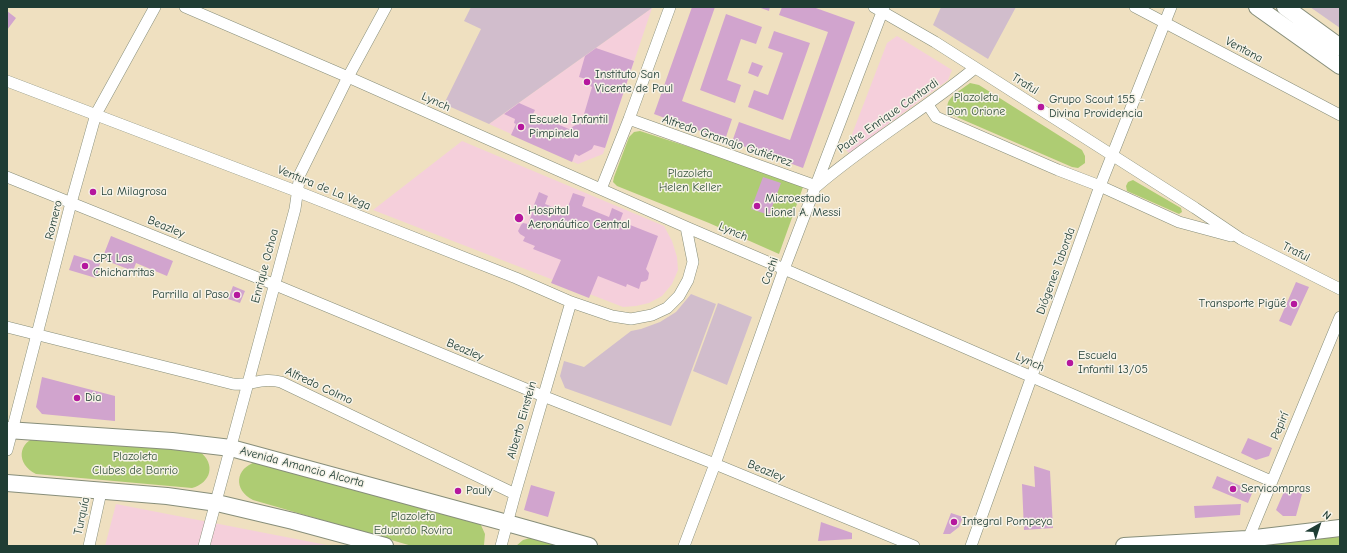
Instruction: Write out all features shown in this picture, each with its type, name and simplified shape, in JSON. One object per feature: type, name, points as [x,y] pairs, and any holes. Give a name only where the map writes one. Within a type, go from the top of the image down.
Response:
[{"type":"main road","points":[[1257,7],[1340,66]]},
{"type":"main road","points":[[1285,7],[1340,47]]},
{"type":"main road","name":"Avenida Amancio Alcorta","points":[[10,430],[172,441],[231,448],[507,522],[590,546]]},
{"type":"main road","points":[[7,483],[101,492],[167,496],[217,503],[293,521],[385,546]]},
{"type":"main road","points":[[1124,546],[1246,542],[1340,528]]},
{"type":"street","name":"Romero","points":[[7,450],[10,430],[38,335],[71,203],[96,114],[155,7]]},
{"type":"street","name":"Lynch","points":[[185,7],[348,77],[686,227],[784,268],[1271,481]]},
{"type":"street","name":"Enrique Ochoa","points":[[204,546],[249,384],[273,284],[295,209],[296,191],[300,174],[348,77],[386,7]]},
{"type":"street","points":[[601,189],[629,119],[670,7]]},
{"type":"street","name":"Ventana","points":[[1135,7],[1340,115]]},
{"type":"street","name":"Diógenes Taborda","points":[[971,546],[1100,186],[1171,7]]},
{"type":"street","name":"Traful","points":[[880,8],[1112,155],[1241,239],[1340,289]]},
{"type":"street","name":"Cachi","points":[[684,546],[715,464],[784,268],[816,186],[880,8]]},
{"type":"street","name":"Padre Enrique Contardi","points":[[816,186],[838,168],[928,104],[975,68]]},
{"type":"street","name":"Ventura de La Vega","points":[[7,81],[296,191],[516,278],[571,302],[612,316],[631,319],[652,315],[667,308],[679,296],[688,280],[694,262],[686,227]]},
{"type":"street","name":"Traful","points":[[928,104],[936,117],[1058,170],[1100,186],[1179,222],[1241,239]]},
{"type":"street","name":"Alfredo Gramajo Gutiérrez","points":[[629,119],[816,186]]},
{"type":"street","name":"Beazley","points":[[7,177],[914,546]]},
{"type":"street","name":"Alberto Einstein","points":[[501,546],[571,302]]},
{"type":"street","name":"Pepirí","points":[[1246,542],[1340,316]]},
{"type":"street","name":"Alfredo Colmo","points":[[7,327],[233,384],[249,384],[270,379],[281,382],[515,494]]},
{"type":"street","name":"Turquía","points":[[89,546],[101,492]]},
{"type":"shaded area","points":[[471,7],[652,8],[489,124],[444,104],[481,29],[464,21]]},
{"type":"shaded area","points":[[941,7],[1016,7],[988,59],[933,25]]},
{"type":"shaded area","points":[[1310,7],[1340,7],[1340,28]]},
{"type":"shaded area","name":"Instituto San Vicente de Paul","points":[[652,8],[603,154],[578,164],[489,124]]},
{"type":"shaded area","points":[[897,36],[952,70],[948,80],[849,153],[846,150],[887,43]]},
{"type":"shaded area","name":"Hospital Aeronáutico Central","points":[[462,141],[664,226],[672,241],[677,257],[678,270],[672,284],[662,296],[649,303],[623,307],[373,210]]},
{"type":"shaded area","points":[[691,294],[716,304],[671,426],[565,388],[560,376],[564,361],[584,367],[631,331],[660,322],[676,312]]},
{"type":"shaded area","points":[[718,303],[752,317],[727,385],[693,371]]},
{"type":"shaded area","points":[[116,504],[332,546],[105,546]]},
{"type":"green space","name":"Plazoleta Don Orione","points":[[970,83],[979,85],[1082,150],[1085,156],[1085,163],[1078,168],[1072,167],[952,115],[948,110],[949,101],[956,93]]},
{"type":"green space","name":"Plazoleta Helen Keller","points":[[640,131],[717,156],[803,187],[779,254],[709,223],[617,186],[613,182],[614,177],[629,137],[634,132]]},
{"type":"green space","points":[[1133,180],[1181,208],[1182,212],[1179,214],[1127,191],[1126,186],[1128,182]]},
{"type":"green space","name":"Plazoleta Clubes de Barrio","points":[[39,436],[200,452],[208,462],[210,467],[209,473],[204,482],[192,488],[36,474],[29,470],[25,465],[22,459],[22,454],[26,443]]},
{"type":"green space","name":"Plazoleta Eduardo Rovira","points":[[256,462],[480,523],[485,534],[484,545],[412,546],[253,500],[242,491],[239,480],[244,469]]},
{"type":"green space","points":[[1340,537],[1340,546],[1261,546],[1267,542]]},
{"type":"green space","points":[[530,538],[563,546],[516,546],[523,540]]},
{"type":"building","points":[[692,7],[715,7],[682,101],[732,119],[725,140],[654,114]]},
{"type":"building","points":[[758,7],[770,7],[769,11]]},
{"type":"building","points":[[782,7],[813,7],[855,22],[803,168],[732,142],[739,122],[790,140],[828,32],[779,15]]},
{"type":"building","points":[[7,11],[16,18],[7,30]]},
{"type":"building","points":[[726,14],[762,27],[756,44],[741,39],[727,80],[741,85],[735,103],[700,90]]},
{"type":"building","points":[[774,31],[810,43],[783,120],[748,107],[754,90],[768,95],[783,53],[768,48]]},
{"type":"building","points":[[596,48],[634,61],[605,148],[594,145],[592,149],[579,156],[575,154],[572,162],[511,135],[516,124],[514,123],[515,119],[504,114],[519,103],[535,110],[533,114],[569,129],[582,121],[592,87],[590,86],[592,81],[579,77],[585,56]]},
{"type":"building","points":[[752,62],[763,66],[758,77],[748,73]]},
{"type":"building","points":[[763,177],[781,183],[769,215],[751,209]]},
{"type":"building","points":[[539,192],[548,196],[545,204],[566,212],[573,193],[585,197],[582,206],[609,217],[612,208],[623,213],[620,221],[658,236],[646,269],[649,273],[648,279],[641,282],[639,289],[627,284],[626,287],[598,276],[589,298],[551,283],[561,260],[533,249],[535,246],[523,241],[525,237],[518,231],[523,223],[528,224]]},
{"type":"building","points":[[111,236],[173,261],[167,276],[136,263],[133,271],[102,259]]},
{"type":"building","name":"CPI Las Chicharritas","points":[[74,255],[100,263],[96,278],[69,270]]},
{"type":"building","name":"Transporte Pigüé","points":[[1296,282],[1309,287],[1291,326],[1279,321]]},
{"type":"building","name":"Parrilla al Paso","points":[[233,286],[245,291],[240,303],[228,299]]},
{"type":"building","name":"Dia","points":[[42,377],[115,396],[115,421],[42,414],[36,407]]},
{"type":"building","points":[[1248,438],[1272,448],[1269,456],[1256,460],[1241,453]]},
{"type":"building","points":[[1034,466],[1050,471],[1053,528],[1024,530],[1022,484],[1035,487]]},
{"type":"building","name":"Servicompras","points":[[1217,476],[1253,491],[1248,503],[1212,488]]},
{"type":"building","points":[[531,485],[555,492],[548,517],[524,510]]},
{"type":"building","points":[[1286,487],[1302,494],[1296,516],[1283,516],[1276,510]]},
{"type":"building","points":[[1241,504],[1240,515],[1195,518],[1194,506]]},
{"type":"building","name":"Integral Pompeya","points":[[951,513],[963,517],[959,527],[950,534],[943,534]]},
{"type":"building","points":[[821,522],[852,533],[852,539],[818,541]]},
{"type":"place","name":"Instituto San Vicente de Paul","points":[[587,82]]},
{"type":"place","name":"Grupo Scout 155 - Divina Providencia","points":[[1041,107]]},
{"type":"place","name":"Escuela Infantil Pimpinela","points":[[521,127]]},
{"type":"place","name":"La Milagrosa","points":[[93,192]]},
{"type":"place","name":"Microestadio Lionel A. Messi","points":[[757,206]]},
{"type":"place","name":"Hospital Aeronáutico Central","points":[[519,218]]},
{"type":"place","name":"CPI Las Chicharritas","points":[[85,266]]},
{"type":"place","name":"Parrilla al Paso","points":[[237,295]]},
{"type":"place","name":"Transporte Pigüé","points":[[1294,304]]},
{"type":"place","name":"Escuela Infantil 13/05","points":[[1070,363]]},
{"type":"place","name":"Dia","points":[[77,398]]},
{"type":"place","name":"Servicompras","points":[[1233,489]]},
{"type":"place","name":"Pauly","points":[[458,491]]},
{"type":"place","name":"Integral Pompeya","points":[[954,522]]}]
